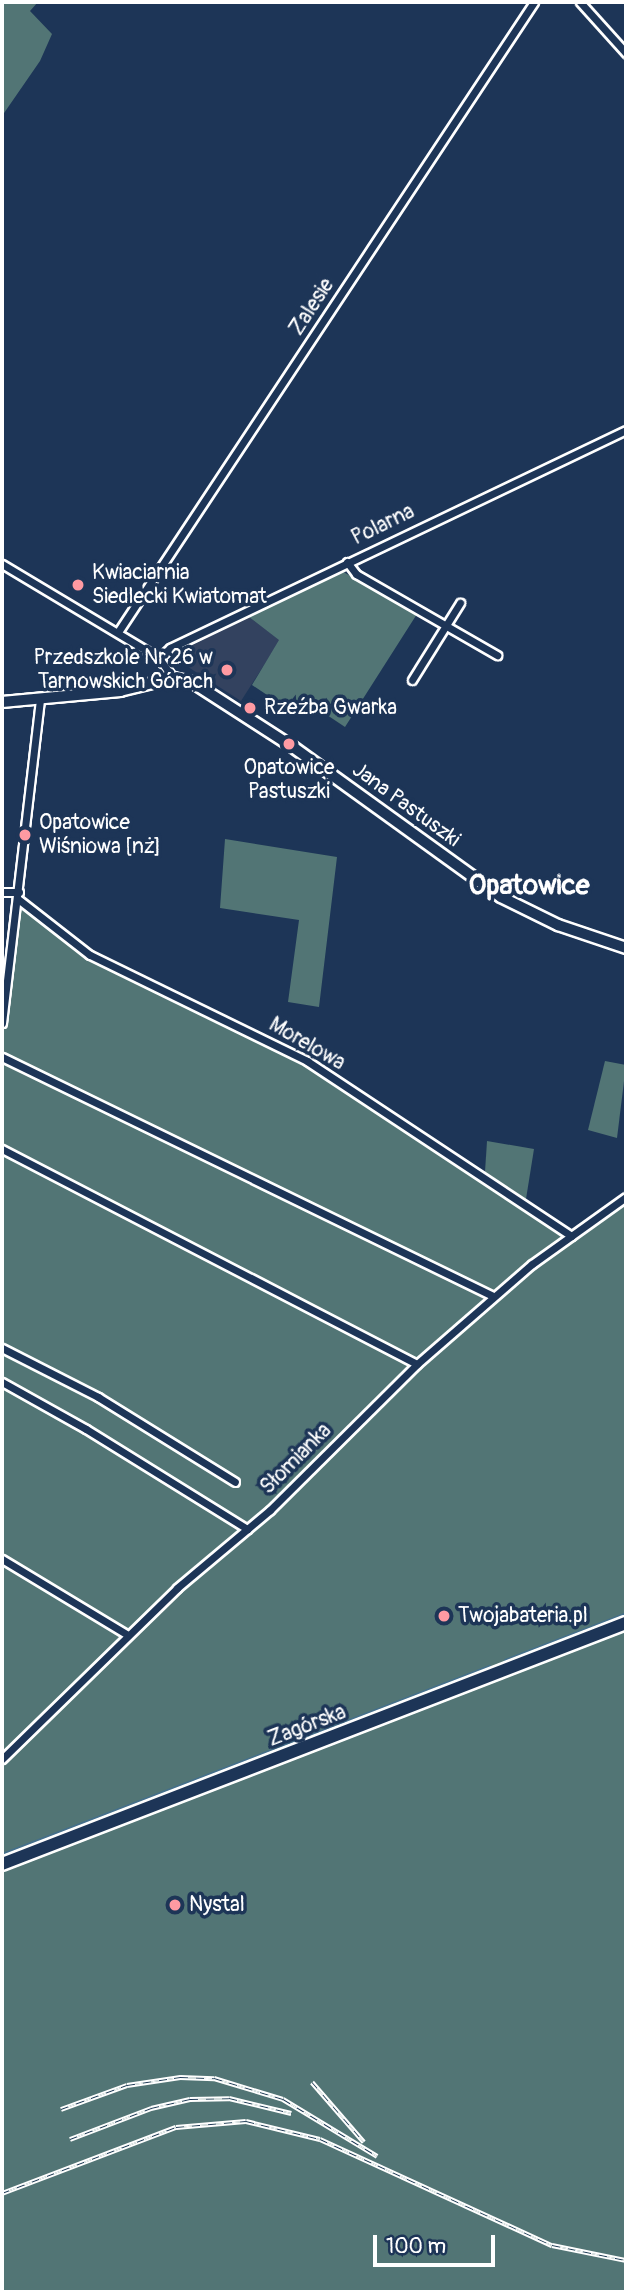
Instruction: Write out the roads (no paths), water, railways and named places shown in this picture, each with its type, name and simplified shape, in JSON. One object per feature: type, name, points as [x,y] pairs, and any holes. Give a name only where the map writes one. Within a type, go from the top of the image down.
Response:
[{"type":"highway","name":"Zagórska","points":[[2,1864],[626,1623]]},
{"type":"street","name":"Zalesie","points":[[118,632],[534,2]]},
{"type":"street","points":[[580,2],[626,53]]},
{"type":"street","name":"Polarna","points":[[159,658],[170,648],[626,430]]},
{"type":"street","points":[[347,562],[356,574],[497,655]]},
{"type":"street","points":[[2,564],[159,658],[173,678],[120,691],[2,702]]},
{"type":"street","points":[[412,680],[460,603]]},
{"type":"street","name":"Jana Pastuszki","points":[[173,678],[198,685],[293,747],[501,897],[558,925],[626,948]]},
{"type":"street","points":[[2,1023],[40,698]]},
{"type":"street","points":[[2,892],[18,896]]},
{"type":"street","name":"Morelowa","points":[[18,896],[90,955],[307,1061],[571,1236]]},
{"type":"street","points":[[2,1057],[493,1296]]},
{"type":"street","points":[[2,1149],[417,1364]]},
{"type":"street","name":"Słomianka","points":[[2,1759],[128,1635],[247,1529],[417,1364],[493,1296],[626,1197]]},
{"type":"street","points":[[2,1348],[98,1397],[235,1482]]},
{"type":"street","points":[[2,1382],[86,1429],[247,1529]]},
{"type":"street","points":[[2,1559],[128,1635]]},
{"type":"waterway","points":[[505,1660],[626,1613]]},
{"type":"waterway","points":[[2,1854],[489,1666]]},
{"type":"railway","points":[[61,2109],[127,2085],[180,2077],[214,2078],[283,2099],[377,2156]]},
{"type":"railway","points":[[312,2082],[364,2142]]},
{"type":"railway","points":[[70,2139],[151,2108],[190,2099],[229,2098],[291,2113]]},
{"type":"railway","points":[[2,2193],[176,2127],[246,2121],[320,2139],[552,2245],[626,2260]]},
{"type":"place","name":"Kwiaciarnia Siedlecki Kwiatomat","points":[[78,585]]},
{"type":"place","name":"Przedszkole Nr 26 w Tarnowskich Górach","points":[[227,670]]},
{"type":"place","name":"Rzeźba Gwarka","points":[[250,708]]},
{"type":"place","name":"Opatowice Pastuszki","points":[[289,744]]},
{"type":"place","name":"Opatowice Wiśniowa [nż]","points":[[25,835]]},
{"type":"place","name":"Twojabateria.pl","points":[[444,1616]]},
{"type":"place","name":"Nystal","points":[[175,1905]]},
{"type":"district","name":"Opatowice","points":[[529,886]]}]
